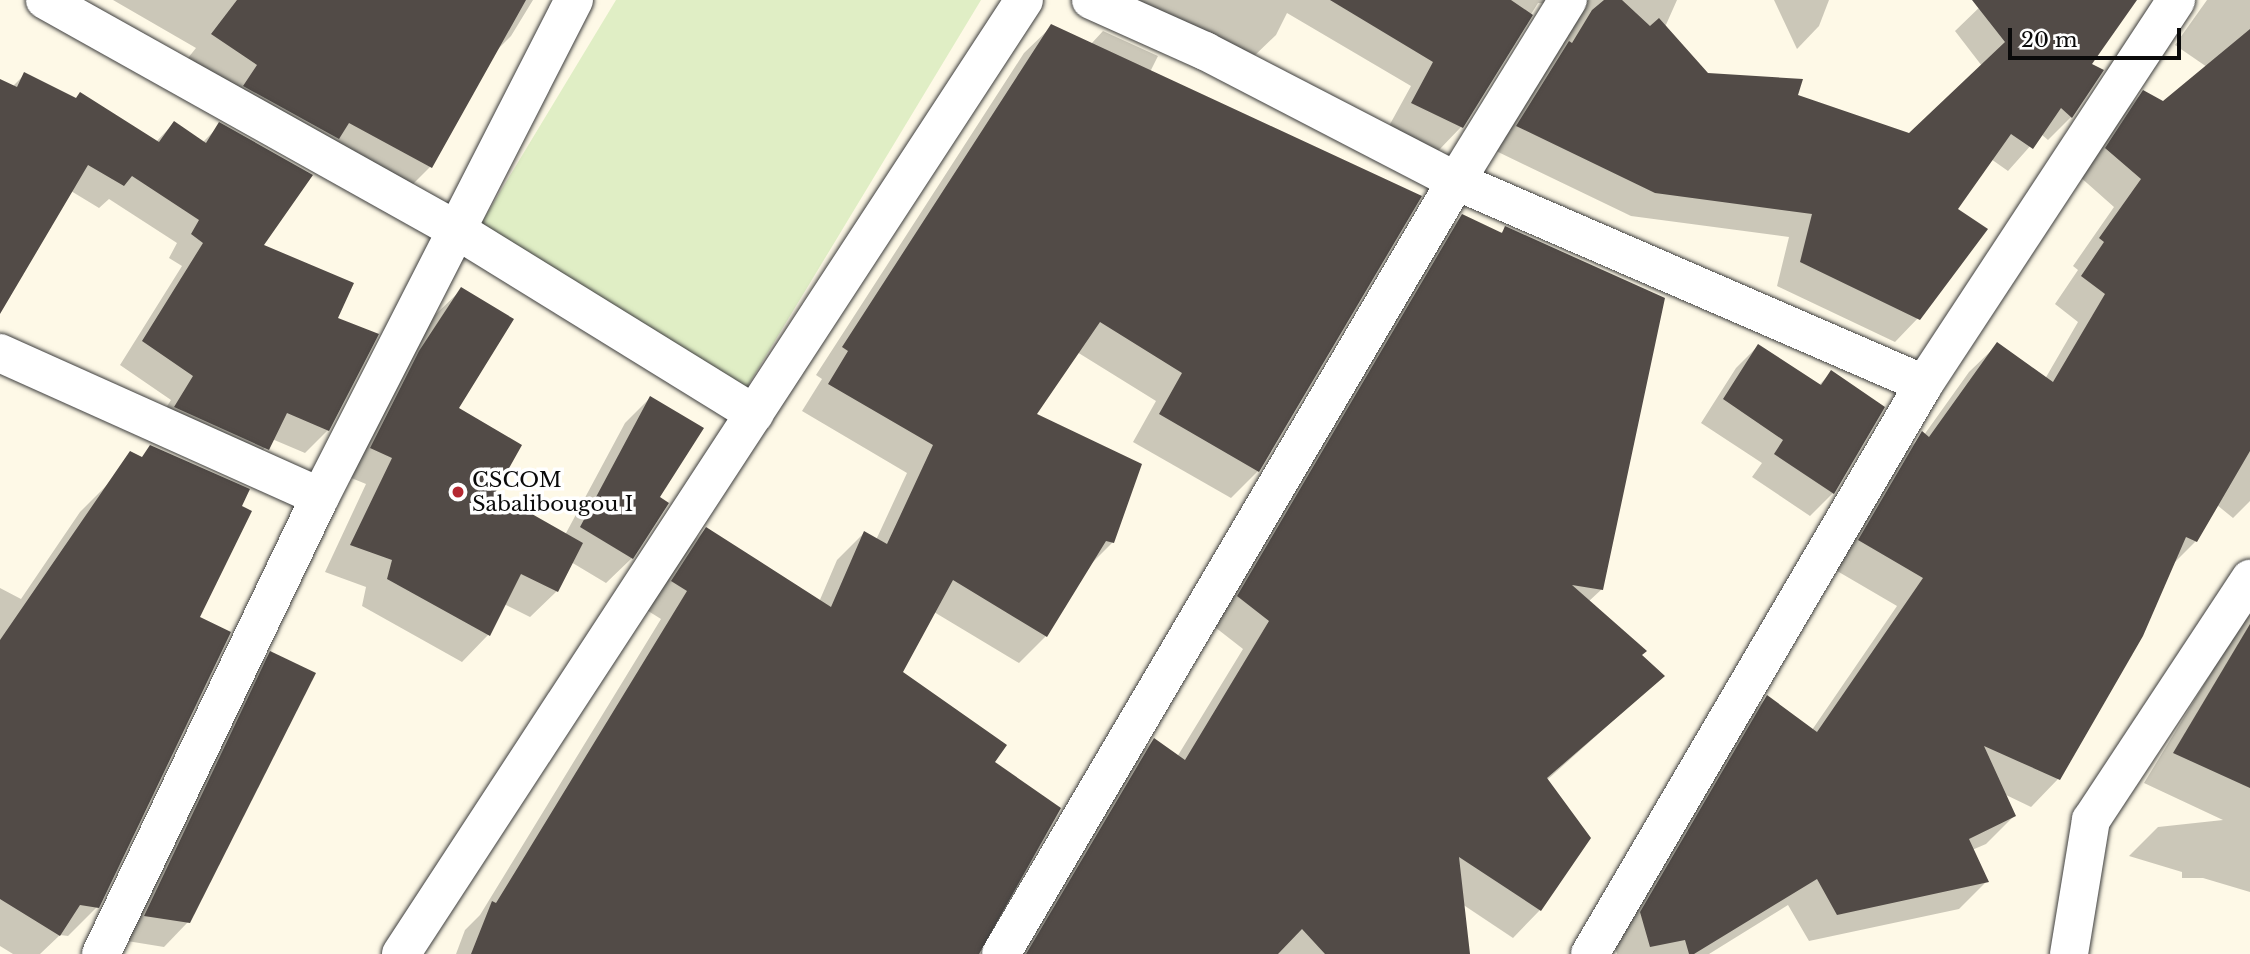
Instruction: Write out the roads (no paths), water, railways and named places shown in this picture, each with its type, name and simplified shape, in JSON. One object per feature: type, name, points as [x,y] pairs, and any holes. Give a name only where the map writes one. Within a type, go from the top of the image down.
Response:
[{"type":"street","points":[[44,0],[455,229],[754,415]]},
{"type":"street","points":[[101,954],[320,497],[574,0]]},
{"type":"street","points":[[401,954],[1024,0]]},
{"type":"street","points":[[1091,0],[1205,51],[1456,181],[1924,384]]},
{"type":"street","points":[[1001,954],[1456,181],[1568,0]]},
{"type":"street","points":[[1590,954],[1924,384],[2176,0]]},
{"type":"street","points":[[0,353],[320,497]]},
{"type":"street","points":[[2069,954],[2091,820],[2250,579]]},
{"type":"place","name":"CSCOM Sabalibougou I","points":[[458,492]]}]
